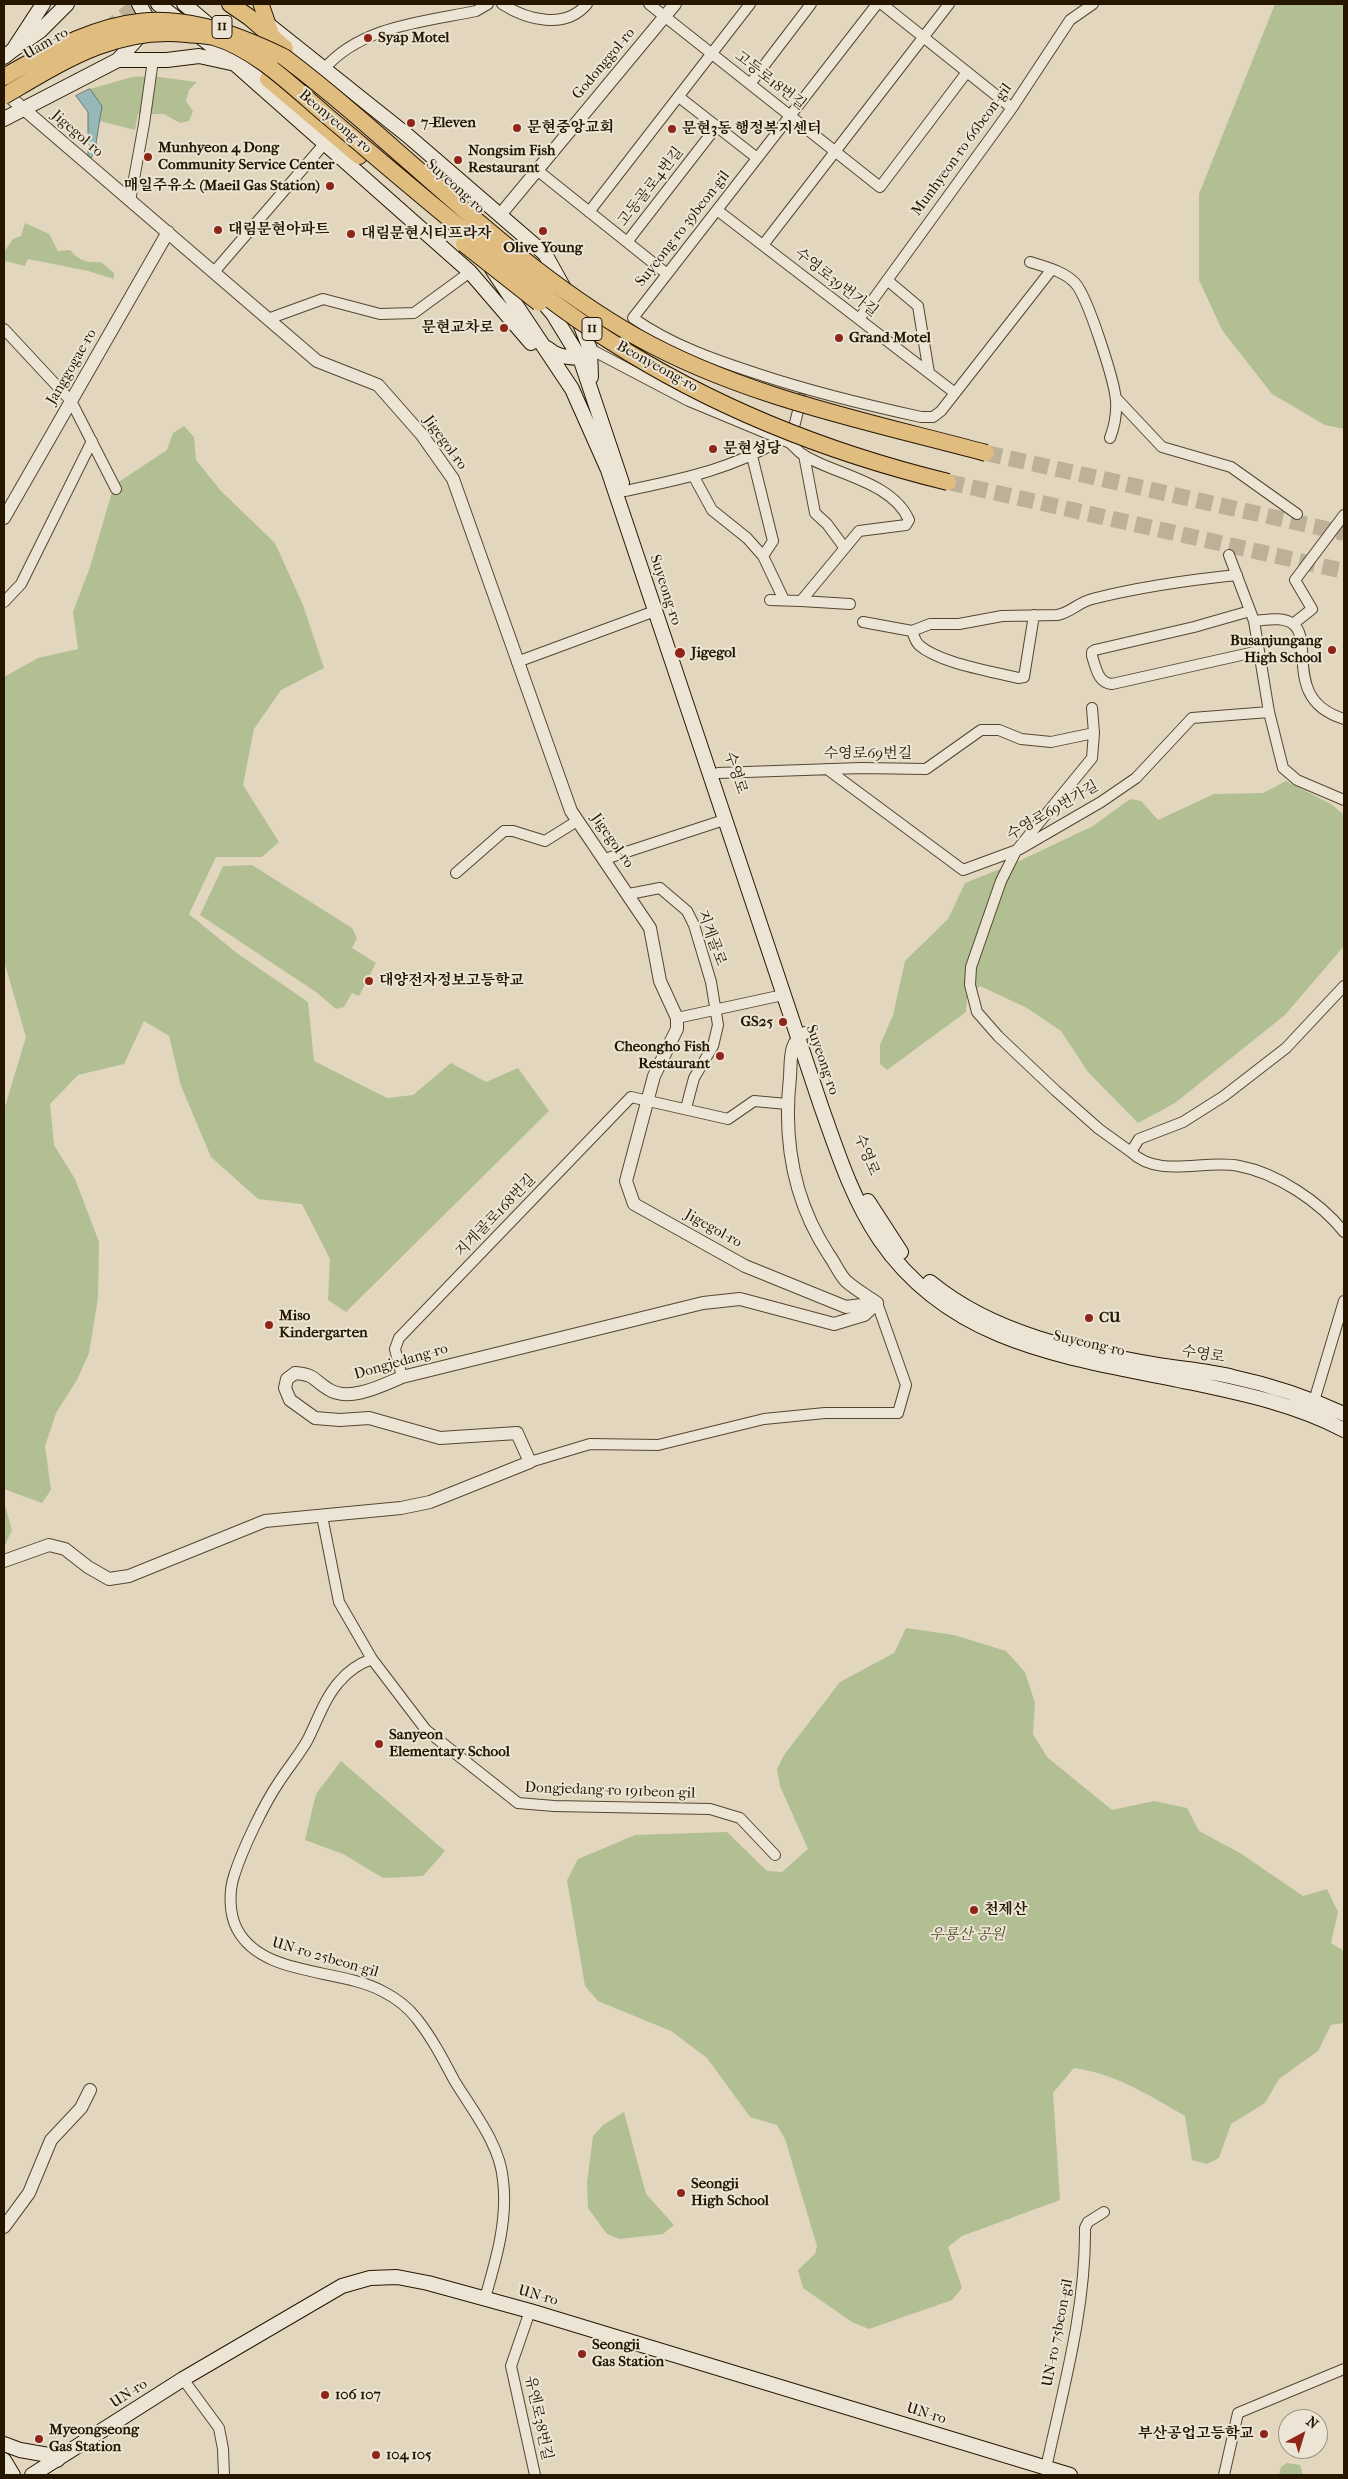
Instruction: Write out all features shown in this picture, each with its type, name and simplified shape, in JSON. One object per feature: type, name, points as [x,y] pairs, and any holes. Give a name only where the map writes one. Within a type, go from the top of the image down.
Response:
[{"type":"highway","points":[[230,4],[270,29],[285,48],[635,336]]},
{"type":"highway","name":"Beonyeong-ro","points":[[4,77],[73,38],[115,21],[168,14],[211,22],[252,38],[284,58],[541,272],[635,336],[699,368],[769,394],[986,453]]},
{"type":"highway","name":"Beonyeong-ro","points":[[4,94],[80,54],[142,33],[169,32],[213,37],[246,52],[290,84],[457,225],[608,340],[673,378],[774,426],[842,452],[948,482]]},
{"type":"highway","points":[[268,79],[495,270],[542,306],[608,340]]},
{"type":"main road","name":"Uam-ro","points":[[8,54],[43,4]]},
{"type":"main road","points":[[8,54],[40,31],[67,4]]},
{"type":"main road","points":[[139,4],[147,18],[146,28]]},
{"type":"main road","points":[[4,119],[118,60],[146,28],[159,4]]},
{"type":"main road","name":"Suyeong-ro","points":[[159,4],[235,64],[470,272],[524,333],[577,400]]},
{"type":"main road","points":[[184,4],[206,21],[268,79]]},
{"type":"main road","name":"Suyeong-ro","points":[[230,4],[290,66],[455,207],[495,245],[585,353],[592,390],[718,774]]},
{"type":"main road","points":[[262,4],[270,29],[324,69],[545,254],[571,301],[585,353],[554,354],[537,337]]},
{"type":"main road","name":"Suyeong-ro","points":[[206,21],[300,82],[399,169],[475,244],[577,400],[608,470],[783,994],[801,1035],[838,1155],[870,1224],[896,1261],[945,1306],[967,1320],[1009,1340],[1109,1365],[1236,1392],[1310,1414],[1344,1430]]},
{"type":"main road","name":"Uam-ro","points":[[4,87],[105,29]]},
{"type":"main road","points":[[118,60],[153,60],[199,56],[235,64],[268,79]]},
{"type":"main road","name":"수영로","points":[[718,774],[801,1035],[855,1174],[881,1224],[917,1270],[958,1303],[1003,1327],[1032,1337],[1140,1361],[1232,1376],[1314,1401],[1344,1414]]},
{"type":"main road","name":"UN-ro","points":[[32,2475],[183,2379],[342,2286],[370,2278],[397,2277],[530,2310],[1040,2470],[1070,2475]]},
{"type":"main road","points":[[4,2444],[20,2450],[60,2458]]},
{"type":"main road","points":[[44,2475],[60,2458]]},
{"type":"main road","points":[[4,2460],[13,2475]]},
{"type":"street","points":[[324,69],[336,55],[360,39],[378,32],[476,10],[488,4]]},
{"type":"street","points":[[502,4],[545,21],[562,20],[578,12],[587,4]]},
{"type":"street","name":"고등로18번길","points":[[649,4],[880,188],[968,72]]},
{"type":"street","name":"Godonggol-ro","points":[[500,215],[675,4]]},
{"type":"street","points":[[589,212],[750,4]]},
{"type":"street","points":[[750,84],[811,4]]},
{"type":"street","name":"Suyeong-ro 39beon-gil","points":[[803,388],[707,357],[649,330],[633,318],[877,4]]},
{"type":"street","points":[[882,4],[1012,108]]},
{"type":"street","points":[[763,245],[949,4]]},
{"type":"street","name":"Munhyeon-ro 66beon-gil","points":[[859,319],[1012,108],[1070,20],[1093,4]]},
{"type":"street","points":[[130,201],[153,60]]},
{"type":"street","name":"Jigegol-ro","points":[[4,94],[168,232],[316,361],[378,385],[422,435],[453,479],[571,811],[606,859],[650,928],[660,981],[678,1018],[677,1029],[654,1076],[626,1182],[634,1204],[745,1266],[846,1307],[877,1303]]},
{"type":"street","points":[[679,97],[757,158]]},
{"type":"street","name":"고동골로4번길","points":[[627,242],[717,126]]},
{"type":"street","points":[[214,272],[325,143]]},
{"type":"street","name":"고동골로4번길","points":[[537,170],[667,274]]},
{"type":"street","name":"수영로39번가길","points":[[717,210],[955,393]]},
{"type":"street","name":"Janggogae-ro","points":[[4,518],[168,232]]},
{"type":"street","points":[[1030,262],[1052,269],[1074,282],[1088,306],[1116,398],[1116,422],[1110,438]]},
{"type":"street","points":[[790,443],[803,388],[837,399],[921,418],[933,417],[941,411],[1052,269]]},
{"type":"street","points":[[268,319],[323,299],[380,314],[414,313],[470,272]]},
{"type":"street","points":[[887,280],[918,306],[929,373]]},
{"type":"street","points":[[4,329],[71,401],[116,489]]},
{"type":"street","points":[[585,353],[689,401],[790,443],[804,455],[875,488],[892,499],[906,513],[908,520],[906,525],[859,531],[801,601]]},
{"type":"street","points":[[1116,398],[1162,447],[1231,467],[1297,514]]},
{"type":"street","points":[[625,491],[694,477],[752,456],[780,440]]},
{"type":"street","points":[[4,602],[21,584],[92,441]]},
{"type":"street","points":[[804,455],[815,513],[827,524],[844,547]]},
{"type":"street","points":[[752,456],[773,541],[763,556]]},
{"type":"street","points":[[694,477],[712,510],[747,538],[763,556],[784,600]]},
{"type":"street","points":[[1293,624],[1312,609],[1295,580],[1344,515]]},
{"type":"street","points":[[1229,556],[1252,616],[1269,712],[1283,768],[1297,780],[1344,800]]},
{"type":"street","points":[[863,622],[912,631],[930,624],[958,624],[1002,616],[1064,614],[1077,604],[1125,591],[1237,575]]},
{"type":"street","points":[[770,600],[850,604]]},
{"type":"street","points":[[517,662],[655,611]]},
{"type":"street","points":[[912,631],[915,640],[929,651],[953,661],[1024,678],[1034,615]]},
{"type":"street","points":[[1259,651],[1112,684],[1106,684],[1102,680],[1092,656],[1092,652],[1095,650],[1194,627],[1252,616],[1282,619],[1293,624],[1299,634],[1303,675],[1312,698],[1334,716],[1344,719]]},
{"type":"street","points":[[1092,708],[1094,733],[1092,758],[1016,851],[1001,881],[971,967],[970,985],[977,1012],[998,1036],[1056,1091],[1099,1129],[1139,1160],[1148,1164],[1164,1166],[1239,1166],[1270,1177],[1301,1194],[1330,1216],[1344,1232]]},
{"type":"street","name":"수영로69번가길","points":[[827,769],[963,870],[1016,851],[1075,818],[1136,778],[1192,718],[1269,712]]},
{"type":"street","name":"수영로69번길","points":[[718,774],[827,769],[926,769],[981,730],[999,730],[1021,739],[1051,742],[1094,733]]},
{"type":"street","points":[[606,859],[724,820]]},
{"type":"street","points":[[456,873],[504,831],[513,831],[545,842],[577,821]]},
{"type":"street","name":"지게골로","points":[[629,894],[660,888],[687,911],[711,982],[718,1025],[713,1046],[694,1078],[686,1108]]},
{"type":"street","points":[[1131,1152],[1139,1140],[1183,1122],[1224,1096],[1286,1048],[1344,986]]},
{"type":"street","points":[[678,1018],[783,994]]},
{"type":"street","points":[[4,1560],[49,1545],[65,1549],[88,1567],[109,1579],[129,1576],[173,1560],[265,1521],[401,1508],[430,1502],[530,1462],[590,1444],[658,1445],[764,1419],[826,1413],[898,1413],[906,1384],[877,1303],[846,1280],[817,1237],[801,1204],[790,1156],[787,1104],[793,1046],[801,1035]]},
{"type":"street","name":"지게골로168번길","points":[[402,1377],[395,1349],[399,1338],[631,1097],[647,1100]]},
{"type":"street","points":[[647,1100],[728,1119],[754,1101],[787,1104]]},
{"type":"street","name":"Dongjedang-ro","points":[[530,1462],[517,1433],[440,1438],[369,1418],[340,1420],[314,1418],[290,1400],[285,1388],[288,1379],[295,1373],[311,1375],[330,1391],[346,1394],[370,1390],[402,1377],[703,1303],[740,1299],[834,1324],[864,1315],[877,1303]]},
{"type":"street","points":[[1314,1401],[1344,1301]]},
{"type":"street","name":"Dongjedang-ro 191beon-gil","points":[[322,1516],[339,1602],[372,1659],[426,1730],[518,1803],[554,1806],[710,1809],[740,1818],[775,1855]]},
{"type":"street","name":"UN-ro 25beon-gil","points":[[372,1659],[356,1665],[338,1683],[324,1705],[307,1740],[265,1805],[233,1876],[230,1896],[232,1913],[237,1929],[261,1955],[279,1962],[355,1980],[381,1990],[402,2003],[418,2019],[491,2142],[500,2162],[504,2203],[499,2249],[485,2298]]},
{"type":"street","points":[[4,2227],[29,2193],[51,2140],[82,2108],[90,2090]]},
{"type":"street","name":"UN-ro 75beon-gil","points":[[1040,2470],[1077,2320],[1086,2268],[1085,2228],[1088,2222],[1104,2212]]},
{"type":"street","name":"유엔로38번길","points":[[530,2310],[511,2366],[534,2475]]},
{"type":"street","points":[[1224,2475],[1238,2413],[1344,2369]]},
{"type":"street","points":[[183,2379],[219,2428],[223,2448],[224,2475]]},
{"type":"green space","points":[[1275,4],[1344,4],[1344,429],[1325,425],[1272,394],[1222,330],[1199,280],[1199,194]]},
{"type":"green space","points":[[151,76],[197,82],[189,90],[186,101],[193,111],[189,121],[180,123],[164,114],[138,114],[135,130],[100,121],[102,106],[90,89],[132,77]]},
{"type":"green space","points":[[25,223],[49,234],[58,251],[70,250],[77,257],[84,260],[101,262],[114,273],[114,279],[88,271],[28,259],[25,266],[5,261],[4,252],[13,239],[21,236]]},
{"type":"green space","points":[[184,426],[194,437],[196,460],[221,491],[275,543],[303,605],[324,668],[281,690],[254,729],[243,785],[279,842],[262,857],[216,857],[189,914],[238,954],[308,1002],[314,1061],[387,1098],[413,1095],[451,1063],[486,1082],[518,1068],[549,1111],[346,1312],[328,1300],[330,1259],[302,1204],[258,1199],[211,1157],[181,1086],[169,1036],[144,1021],[124,1064],[78,1075],[50,1104],[54,1145],[75,1179],[99,1242],[98,1298],[89,1353],[77,1380],[56,1413],[45,1446],[51,1490],[42,1503],[4,1489],[4,1110],[26,1037],[4,961],[4,677],[38,658],[78,649],[73,612],[90,567],[114,485],[167,450],[173,433]]},
{"type":"green space","points":[[1286,781],[1331,804],[1344,815],[1344,946],[1285,1015],[1175,1103],[1138,1123],[1088,1072],[1061,1031],[1027,1008],[980,986],[967,998],[966,1012],[887,1070],[880,1064],[880,1045],[893,1015],[905,961],[948,919],[965,883],[1015,863],[1093,826],[1130,799],[1141,801],[1158,820],[1214,794],[1263,793]]},
{"type":"green space","points":[[252,865],[352,928],[357,938],[352,948],[376,963],[359,996],[352,993],[344,1007],[336,1009],[316,992],[200,915],[223,866]]},
{"type":"green space","points":[[4,1501],[12,1530],[4,1547]]},
{"type":"green space","name":"우룡산 공원","points":[[906,1628],[954,1635],[1006,1651],[1025,1672],[1035,1703],[1033,1734],[1047,1757],[1112,1810],[1154,1801],[1187,1808],[1199,1831],[1240,1853],[1303,1896],[1327,1889],[1338,1912],[1331,1943],[1344,1951],[1344,2023],[1331,2025],[1318,2051],[1279,2079],[1265,2103],[1231,2124],[1219,2158],[1207,2164],[1192,2160],[1185,2116],[1132,2086],[1104,2075],[1074,2068],[1053,2093],[1060,2200],[962,2236],[948,2247],[962,2288],[952,2300],[869,2329],[852,2322],[803,2288],[798,2270],[815,2254],[817,2246],[785,2139],[777,2125],[750,2117],[707,2058],[671,2031],[598,2001],[585,1986],[567,1880],[578,1859],[635,1835],[727,1832],[767,1871],[782,1872],[808,1849],[780,1786],[777,1769],[784,1755],[840,1682],[894,1653]]},
{"type":"green space","points":[[341,1761],[445,1851],[423,1876],[383,1878],[343,1854],[305,1840],[316,1794]]},
{"type":"green space","points":[[624,2112],[646,2194],[674,2225],[663,2234],[620,2239],[607,2234],[588,2208],[587,2183],[593,2136],[603,2125]]},
{"type":"green space","points":[[1287,2463],[1300,2465],[1303,2475],[1279,2475],[1281,2467]]},
{"type":"water","points":[[90,89],[102,106],[96,143],[98,148],[91,158],[88,156],[88,112],[76,96]]},
{"type":"tunnel","points":[[106,29],[138,4]]},
{"type":"tunnel","points":[[986,453],[1344,533]]},
{"type":"tunnel","points":[[948,482],[1344,571]]},
{"type":"place","name":"Syap Motel","points":[[368,38]]},
{"type":"place","name":"7-Eleven","points":[[411,123]]},
{"type":"place","name":"문현중앙교회","points":[[517,128]]},
{"type":"place","name":"문현3동 행정복지센터","points":[[672,129]]},
{"type":"place","name":"Munhyeon 4 Dong Community Service Center","points":[[148,157]]},
{"type":"place","name":"Nongsim Fish Restaurant","points":[[458,160]]},
{"type":"place","name":"매일주유소 (Maeil Gas Station)","points":[[330,186]]},
{"type":"place","name":"대림문현아파트","points":[[218,230]]},
{"type":"place","name":"Olive Young","points":[[543,231]]},
{"type":"place","name":"대림문현시티프라자","points":[[351,234]]},
{"type":"place","name":"문현교차로","points":[[504,328]]},
{"type":"place","name":"Grand Motel","points":[[839,338]]},
{"type":"place","name":"문현성당","points":[[713,449]]},
{"type":"place","name":"Busanjungang High School","points":[[1332,650]]},
{"type":"place","name":"Jigegol","points":[[680,653]]},
{"type":"place","name":"대양전자정보고등학교","points":[[369,981]]},
{"type":"place","name":"GS25","points":[[783,1022]]},
{"type":"place","name":"Cheongho Fish Restaurant","points":[[720,1056]]},
{"type":"place","name":"CU","points":[[1089,1318]]},
{"type":"place","name":"Miso Kindergarten","points":[[269,1325]]},
{"type":"place","name":"Sanyeon Elementary School","points":[[379,1744]]},
{"type":"place","name":"천제산","points":[[974,1910]]},
{"type":"place","name":"Seongji High School","points":[[681,2193]]},
{"type":"place","name":"Seongji Gas Station","points":[[582,2354]]},
{"type":"place","name":"106 107","points":[[325,2395]]},
{"type":"place","name":"부산공업고등학교","points":[[1264,2434]]},
{"type":"place","name":"Myeongseong Gas Station","points":[[39,2439]]},
{"type":"place","name":"104 105","points":[[376,2455]]}]
